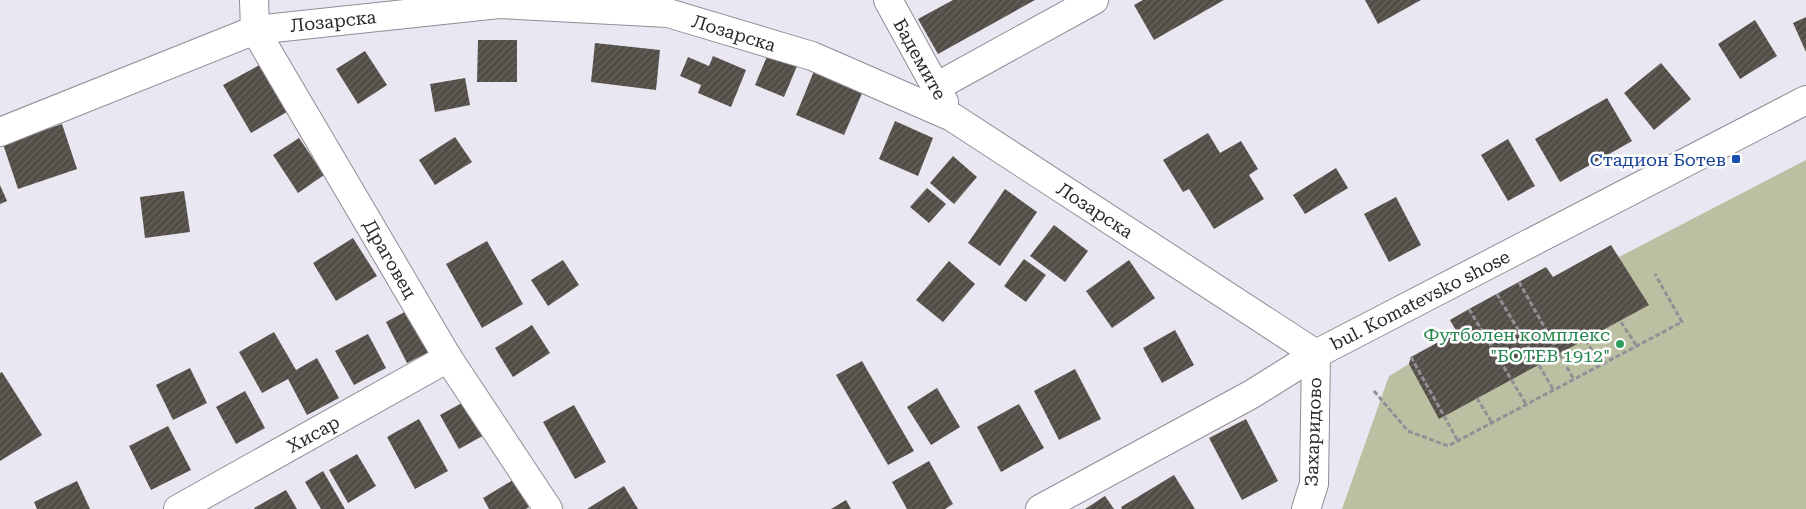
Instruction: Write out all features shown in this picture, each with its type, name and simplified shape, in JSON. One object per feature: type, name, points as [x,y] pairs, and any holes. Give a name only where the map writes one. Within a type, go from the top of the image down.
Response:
[{"type":"street","name":"Драговец","points":[[254,0],[255,30],[448,358],[548,509]]},
{"type":"street","name":"Бадемите","points":[[888,0],[952,117]]},
{"type":"street","points":[[936,87],[1094,0]]},
{"type":"street","name":"Лозарска","points":[[0,132],[255,30],[499,4],[668,13],[812,56],[952,117],[1316,354]]},
{"type":"street","name":"bul. Komatevsko shose","points":[[1040,509],[1252,394],[1316,354],[1806,100]]},
{"type":"street","name":"Захаридово","points":[[1310,496],[1316,354]]},
{"type":"street","name":"Хисар","points":[[178,509],[448,358]]},
{"type":"street","points":[[1310,496],[1328,509]]},
{"type":"path","points":[[1374,391],[1408,431],[1448,446],[1573,378],[1682,322],[1655,274]]},
{"type":"path","points":[[1519,282],[1573,378]]},
{"type":"path","points":[[1497,294],[1553,390]]},
{"type":"path","points":[[1469,309],[1526,404]]},
{"type":"path","points":[[1621,322],[1636,346]]},
{"type":"path","points":[[1586,340],[1600,365]]},
{"type":"path","points":[[1411,357],[1458,441]]},
{"type":"path","points":[[1477,398],[1492,423]]},
{"type":"green space","name":"Футболен комплекс \"БОТЕВ 1912\"","points":[[1806,160],[1806,509],[1342,509],[1389,376],[1409,364],[1411,357],[1457,332],[1450,320],[1497,294],[1619,257]]},
{"type":"building","points":[[953,0],[1035,0],[938,54],[918,19]]},
{"type":"building","points":[[1143,0],[1224,0],[1154,40],[1134,5]]},
{"type":"building","points":[[1365,0],[1421,0],[1378,24]]},
{"type":"building","points":[[1806,17],[1806,52],[1793,23]]},
{"type":"building","points":[[1755,20],[1777,56],[1740,79],[1718,44]]},
{"type":"building","points":[[478,40],[517,40],[517,82],[477,82]]},
{"type":"building","points":[[595,43],[660,50],[656,90],[591,82]]},
{"type":"building","points":[[365,51],[387,85],[358,104],[336,69]]},
{"type":"building","points":[[768,54],[797,66],[784,97],[755,85]]},
{"type":"building","points":[[713,56],[746,70],[731,107],[698,93],[701,85],[680,76],[688,57],[709,66]]},
{"type":"building","points":[[265,62],[292,109],[251,133],[223,85]]},
{"type":"building","points":[[1661,63],[1691,99],[1654,130],[1624,93]]},
{"type":"building","points":[[814,71],[863,91],[844,135],[796,115]]},
{"type":"building","points":[[465,78],[470,105],[435,112],[430,84]]},
{"type":"building","points":[[1607,98],[1632,141],[1560,182],[1535,139]]},
{"type":"building","points":[[895,121],[933,138],[918,176],[879,159]]},
{"type":"building","points":[[62,124],[77,169],[18,189],[3,144]]},
{"type":"building","points":[[1208,133],[1220,153],[1241,141],[1258,169],[1249,175],[1264,199],[1214,229],[1189,189],[1183,192],[1163,160]]},
{"type":"building","points":[[455,137],[472,162],[435,185],[419,160]]},
{"type":"building","points":[[299,138],[324,175],[298,193],[273,155]]},
{"type":"building","points":[[1508,139],[1535,186],[1508,201],[1481,155]]},
{"type":"building","points":[[953,156],[977,177],[954,204],[930,183]]},
{"type":"building","points":[[1336,168],[1348,188],[1305,214],[1293,195]]},
{"type":"building","points":[[0,185],[7,201],[0,204]]},
{"type":"building","points":[[927,188],[946,204],[929,223],[910,207]]},
{"type":"building","points":[[1005,189],[1037,212],[1000,266],[968,243]]},
{"type":"building","points":[[184,191],[190,232],[145,238],[140,197]]},
{"type":"building","points":[[1396,197],[1421,245],[1389,262],[1364,214]]},
{"type":"building","points":[[1054,225],[1088,251],[1065,282],[1030,256]]},
{"type":"building","points":[[353,238],[377,276],[336,301],[313,263]]},
{"type":"building","points":[[487,241],[523,304],[482,328],[446,264]]},
{"type":"building","points":[[1611,245],[1649,305],[1439,419],[1409,364],[1411,357],[1457,332],[1450,320],[1469,309],[1546,267],[1553,277]]},
{"type":"building","points":[[1024,259],[1046,275],[1026,302],[1004,286]]},
{"type":"building","points":[[563,260],[579,285],[548,306],[531,280]]},
{"type":"building","points":[[1129,260],[1155,298],[1112,328],[1086,291]]},
{"type":"building","points":[[949,261],[975,284],[943,322],[916,300]]},
{"type":"building","points":[[414,307],[435,349],[407,363],[386,322]]},
{"type":"building","points":[[532,325],[550,353],[513,377],[495,348]]},
{"type":"building","points":[[1175,330],[1194,365],[1162,383],[1143,348]]},
{"type":"building","points":[[274,332],[296,370],[317,358],[339,398],[307,415],[288,379],[262,393],[239,352]]},
{"type":"building","points":[[368,334],[386,368],[354,385],[335,351]]},
{"type":"building","points":[[862,361],[914,451],[888,465],[836,375]]},
{"type":"building","points":[[190,368],[207,403],[173,420],[156,385]]},
{"type":"building","points":[[1075,369],[1101,419],[1059,440],[1034,391]]},
{"type":"building","points":[[2,372],[42,435],[0,461],[0,373]]},
{"type":"building","points":[[937,388],[960,427],[931,445],[907,407]]},
{"type":"building","points":[[245,391],[265,428],[236,444],[216,407]]},
{"type":"building","points":[[469,399],[488,433],[459,449],[440,415]]},
{"type":"building","points":[[1019,404],[1044,448],[1001,472],[977,427]]},
{"type":"building","points":[[574,405],[606,462],[575,479],[543,422]]},
{"type":"building","points":[[419,419],[448,471],[415,489],[387,437]]},
{"type":"building","points":[[1246,419],[1278,481],[1242,500],[1209,438]]},
{"type":"building","points":[[168,426],[191,470],[151,490],[129,446]]},
{"type":"building","points":[[357,454],[376,486],[348,503],[329,470]]},
{"type":"building","points":[[929,461],[953,504],[945,509],[907,509],[892,482]]},
{"type":"building","points":[[323,471],[345,509],[321,509],[305,482]]},
{"type":"building","points":[[1174,475],[1195,509],[1122,509],[1121,507]]},
{"type":"building","points":[[518,477],[534,504],[526,509],[489,509],[483,498]]},
{"type":"building","points":[[77,481],[90,509],[37,509],[34,502]]},
{"type":"building","points":[[624,486],[638,509],[587,509]]},
{"type":"building","points":[[286,490],[297,509],[254,508]]},
{"type":"building","points":[[1105,496],[1114,509],[1085,509]]},
{"type":"building","points":[[846,500],[851,509],[831,509]]},
{"type":"place","name":"Стадион Ботев","points":[[1736,159]]},
{"type":"place","name":"Футболен комплекс \"БОТЕВ 1912\"","points":[[1620,344]]}]
